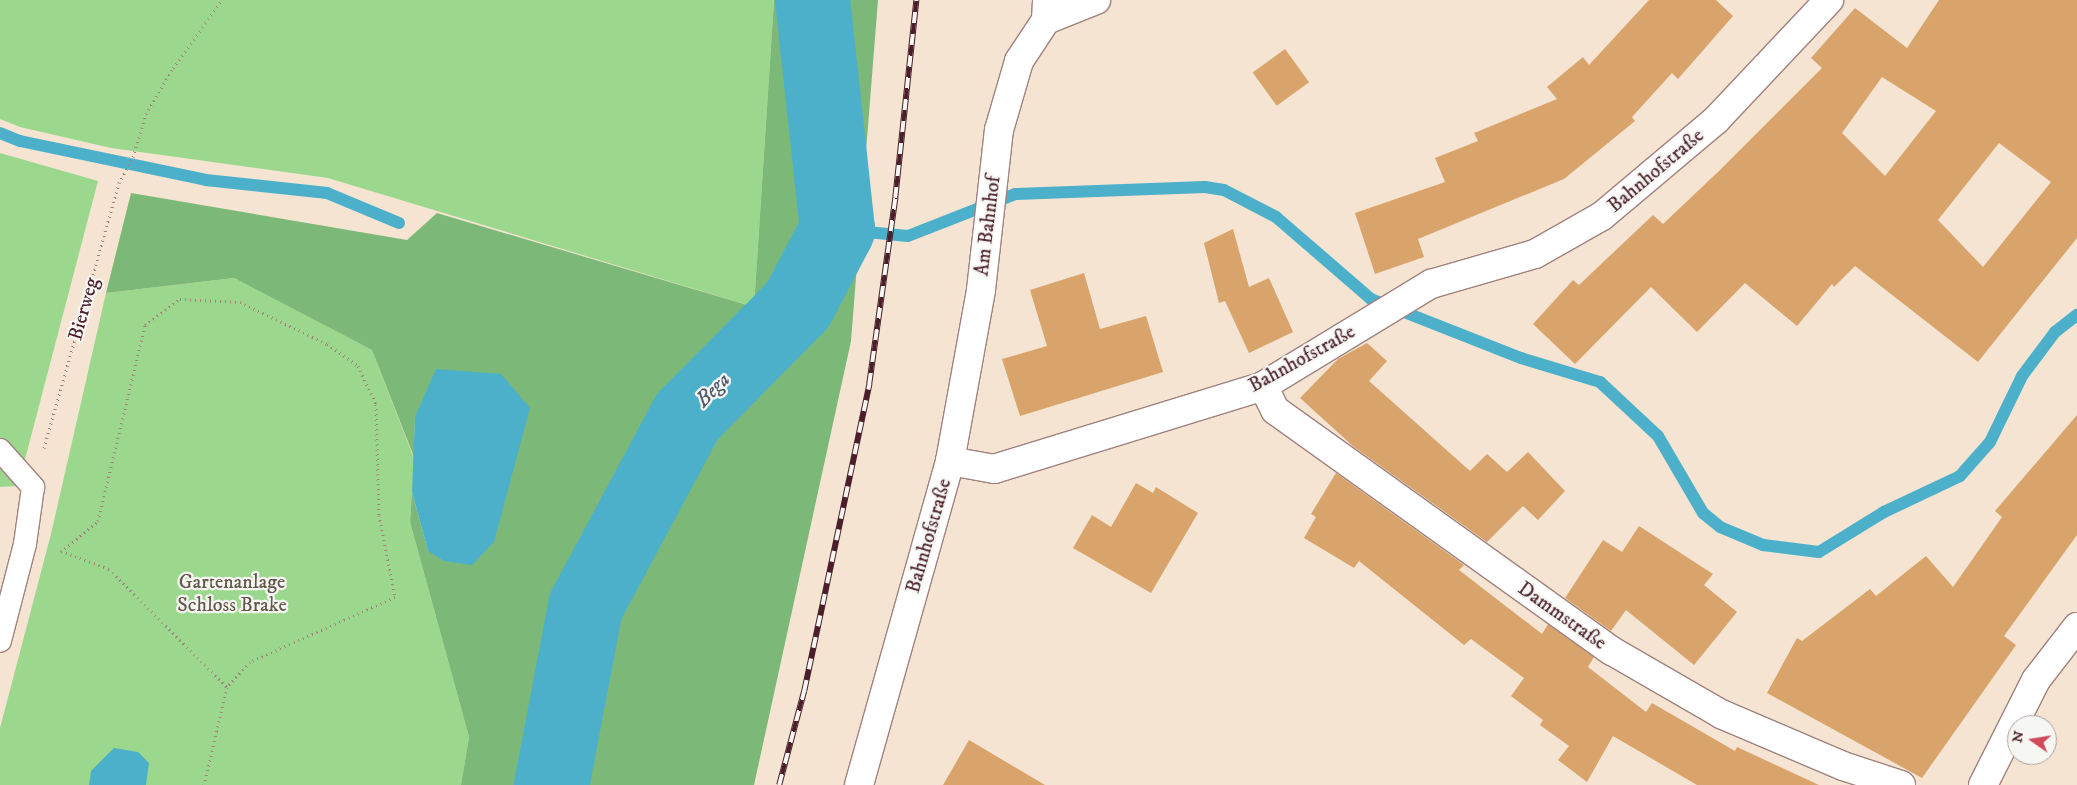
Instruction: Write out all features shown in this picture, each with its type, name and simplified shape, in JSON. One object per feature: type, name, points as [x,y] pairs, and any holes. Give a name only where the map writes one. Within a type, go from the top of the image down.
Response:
[{"type":"street","points":[[1046,10],[1096,0]]},
{"type":"street","name":"Bahnhofstraße","points":[[859,785],[950,461],[994,469],[1262,386],[1431,284],[1535,254],[1602,216],[1716,120],[1829,0]]},
{"type":"street","name":"Am Bahnhof","points":[[950,461],[981,290],[999,130],[1019,61],[1046,10]]},
{"type":"street","name":"Dammstraße","points":[[1262,386],[1275,410],[1612,651],[1721,714],[1843,766],[1901,785]]},
{"type":"street","points":[[1983,785],[2036,680],[2077,627]]},
{"type":"lane","points":[[0,450],[33,487],[25,544],[0,641]]},
{"type":"path","name":"Bierweg","points":[[33,487],[119,183],[133,157],[146,114],[173,68],[222,0]]},
{"type":"path","points":[[61,552],[98,521],[145,325],[180,299],[240,302],[327,344],[358,366],[376,404],[379,515],[395,596],[250,662],[227,687],[204,785]]},
{"type":"path","points":[[25,544],[61,552],[109,569],[227,687]]},
{"type":"green space","points":[[0,0],[774,0],[754,307],[328,178],[111,148],[20,127],[0,119]]},
{"type":"green space","points":[[774,0],[878,0],[851,341],[754,785],[461,785],[469,737],[410,522],[412,492],[428,551],[415,417],[414,457],[372,350],[234,278],[106,293],[131,193],[407,240],[437,213],[754,307]]},
{"type":"green space","points":[[0,153],[98,181],[18,486],[0,487]]},
{"type":"green space","name":"Gartenanlage Schloss Brake","points":[[234,278],[372,350],[413,456],[436,369],[412,494],[410,522],[469,737],[461,785],[0,785],[0,728],[51,534],[106,293]]},
{"type":"water","points":[[436,369],[501,374],[530,408],[494,542],[472,565],[444,561],[428,551],[412,492],[415,417]]},
{"type":"water","points":[[114,748],[138,752],[149,763],[146,785],[89,785],[91,771]]},
{"type":"building","points":[[1649,0],[1716,0],[1733,16],[1678,79],[1672,73],[1632,117],[1635,121],[1564,179],[1418,239],[1424,257],[1375,274],[1355,213],[1445,182],[1435,158],[1478,141],[1474,133],[1557,99],[1547,87],[1583,57],[1589,65]]},
{"type":"building","points":[[1939,0],[2077,0],[2077,238],[1978,362],[1855,266],[1834,287],[1832,284],[1797,326],[1745,283],[1697,332],[1651,287],[1575,364],[1533,324],[1573,280],[1579,285],[1653,215],[1663,224],[1720,170],[1822,68],[1811,58],[1855,8],[1907,48]],"holes":[[[1882,77],[1936,111],[1885,176],[1842,133]],[[1999,143],[2051,182],[1983,267],[1938,220]]]},
{"type":"building","points":[[1285,49],[1309,82],[1277,106],[1253,73]]},
{"type":"building","points":[[1233,229],[1249,287],[1269,278],[1293,332],[1249,353],[1225,301],[1219,303],[1204,243]]},
{"type":"building","points":[[1084,273],[1100,329],[1146,316],[1163,372],[1020,416],[1002,359],[1047,346],[1030,290]]},
{"type":"building","points":[[1367,343],[1387,361],[1369,381],[1470,471],[1487,454],[1507,472],[1528,452],[1565,491],[1538,520],[1523,506],[1487,542],[1354,447],[1300,398],[1338,359]]},
{"type":"building","points":[[2077,415],[2077,535],[2004,636],[2016,645],[1922,778],[1767,693],[1797,638],[1802,641],[1870,589],[1876,596],[1926,556],[1953,587],[2002,517],[1995,511]]},
{"type":"building","points":[[1336,473],[1464,565],[1459,570],[1542,634],[1548,624],[1594,657],[1588,667],[1646,712],[1652,703],[1735,751],[1737,747],[1819,785],[1697,785],[1613,736],[1587,782],[1558,760],[1569,746],[1540,725],[1543,720],[1511,696],[1524,678],[1471,639],[1464,645],[1359,561],[1354,568],[1304,538],[1316,517],[1311,514]]},
{"type":"building","points":[[1136,483],[1153,493],[1156,487],[1198,513],[1151,593],[1073,548],[1092,515],[1111,527]]},
{"type":"building","points":[[1639,526],[1713,574],[1704,585],[1737,612],[1694,665],[1626,610],[1611,631],[1565,598],[1603,540],[1622,552]]},
{"type":"building","points":[[969,740],[1045,785],[943,785]]},
{"type":"waterway","name":"Bega","points":[[551,785],[585,606],[687,416],[797,305],[837,229],[812,0]]},
{"type":"waterway","points":[[0,133],[20,141],[206,180],[327,193],[399,223]]},
{"type":"waterway","points":[[837,229],[908,236],[1015,194],[1205,187],[1224,190],[1276,217],[1371,299],[1521,358],[1600,382],[1658,436],[1703,513],[1720,527],[1763,545],[1819,552],[1884,512],[1960,476],[1990,442],[2022,376],[2055,332],[2077,315]]},
{"type":"railway","points":[[779,785],[804,691],[869,384],[895,198],[916,0]]}]
